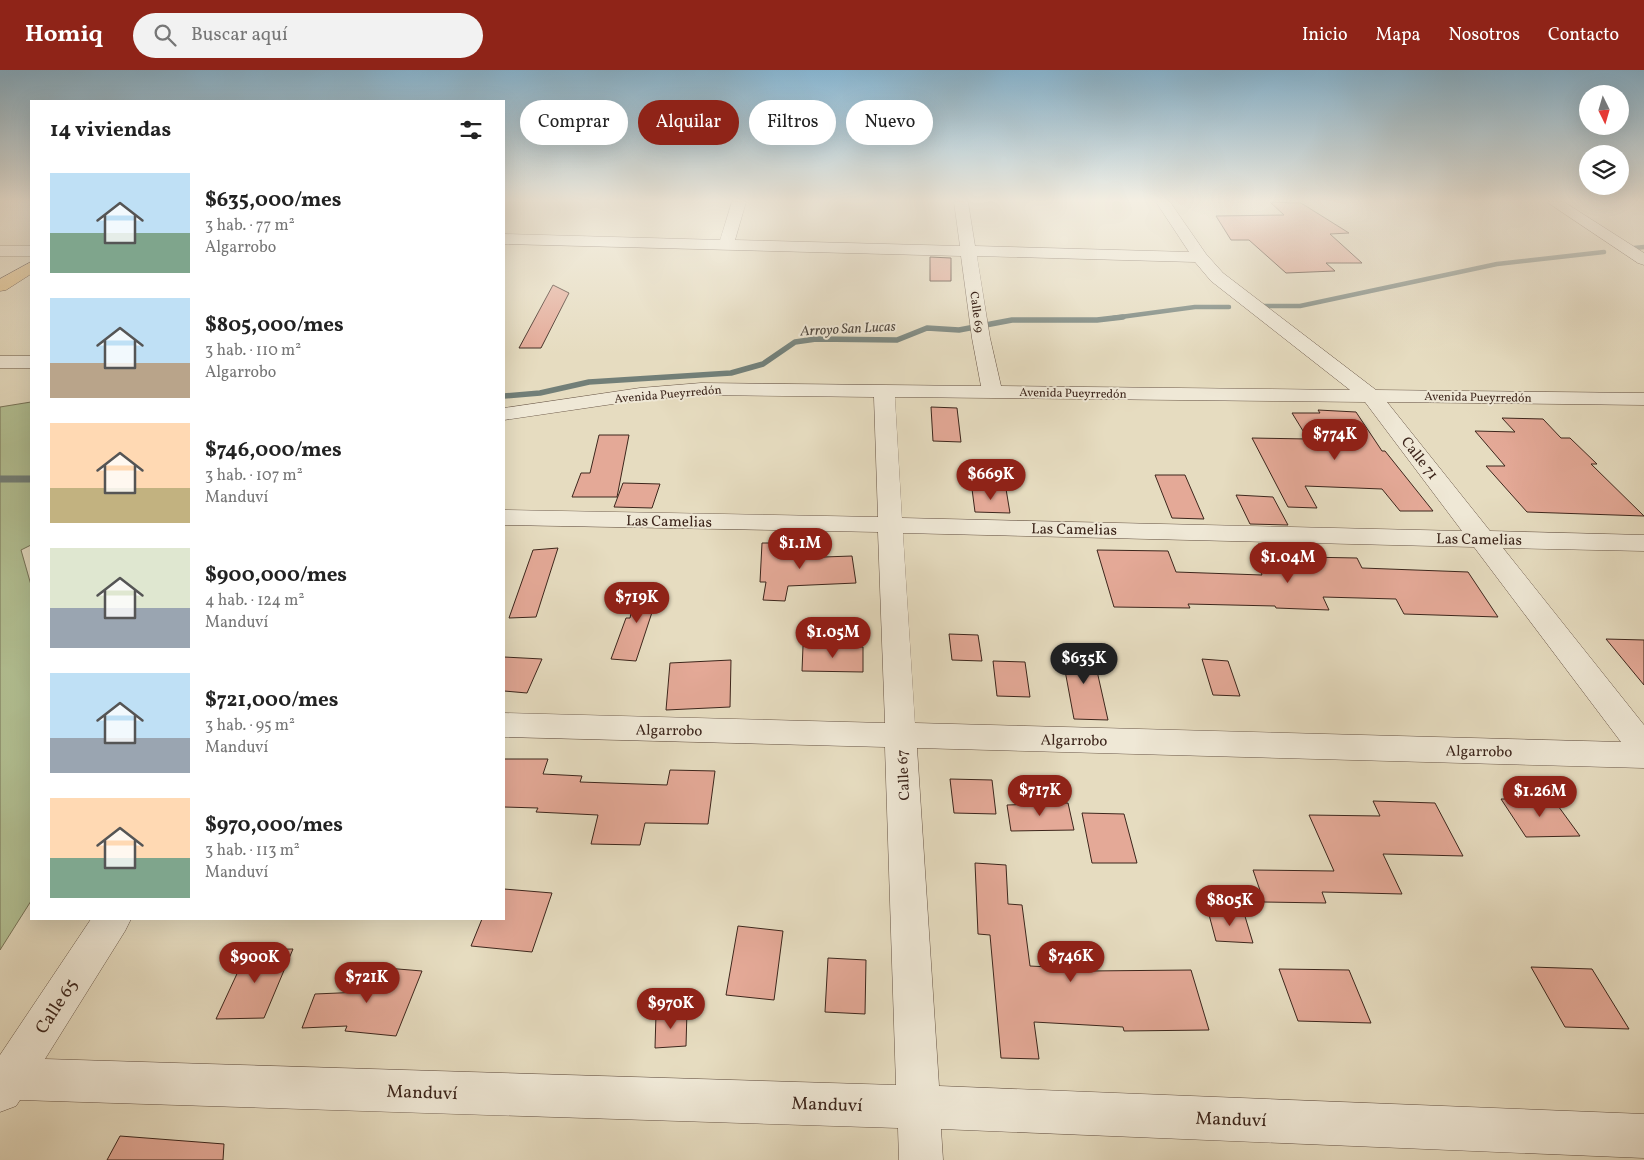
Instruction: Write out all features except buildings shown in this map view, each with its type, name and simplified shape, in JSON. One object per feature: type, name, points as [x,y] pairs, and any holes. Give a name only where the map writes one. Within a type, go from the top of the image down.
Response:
[{"type":"main road","points":[[0,286],[30,268]]},
{"type":"street","name":"Calle 69","points":[[969,253],[979,327],[992,392]]},
{"type":"street","points":[[1041,253],[1200,257]]},
{"type":"street","name":"Calle 71","points":[[1197,253],[1217,277],[1371,396],[1484,539],[1644,748]]},
{"type":"street","points":[[1633,253],[1644,260]]},
{"type":"street","points":[[0,362],[30,362]]},
{"type":"street","name":"Avenida Pueyrredón","points":[[505,414],[640,394],[701,389],[1644,400]]},
{"type":"street","name":"Calle 67","points":[[884,390],[921,1160]]},
{"type":"street","name":"Las Camelias","points":[[505,518],[890,524],[1644,543]]},
{"type":"street","name":"Algarrobo","points":[[505,725],[1644,755]]},
{"type":"street","name":"Calle 65","points":[[4,1086],[111,920]]},
{"type":"street","name":"Manduví","points":[[4,1086],[919,1107],[1644,1136]]},
{"type":"green space","points":[[30,402],[30,546],[21,550],[30,582],[30,903],[0,950],[0,407]]},
{"type":"waterway","name":"Arroyo San Lucas","points":[[1260,306],[1300,306],[1497,264],[1596,253]]},
{"type":"waterway","name":"Arroyo San Lucas","points":[[1113,318],[1195,307],[1229,307]]},
{"type":"waterway","name":"Arroyo San Lucas","points":[[505,396],[540,393],[589,382],[731,373],[763,364],[795,342],[816,339],[897,340],[927,328],[959,330],[1012,320],[1097,320],[1123,317]]},
{"type":"waterway","name":"Arroyo San Lucas","points":[[0,479],[30,479]]}]
